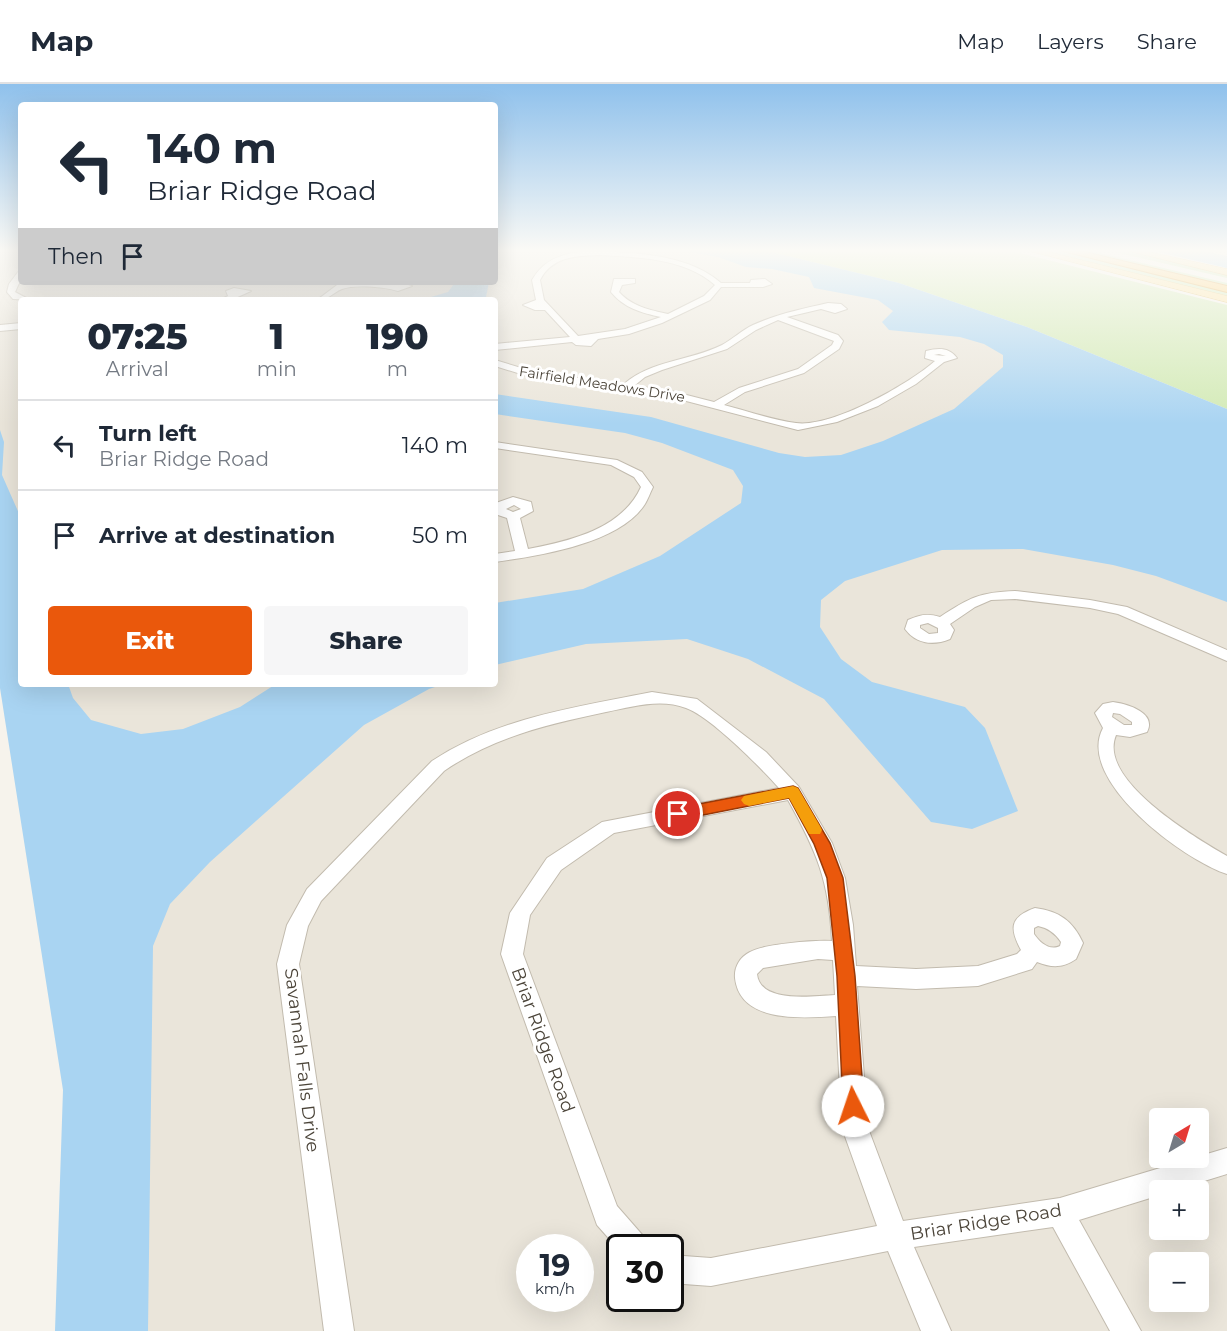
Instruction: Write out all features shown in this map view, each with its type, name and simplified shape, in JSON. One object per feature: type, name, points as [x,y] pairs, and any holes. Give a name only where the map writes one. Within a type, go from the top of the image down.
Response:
[{"type":"street","points":[[547,308],[570,330],[576,342],[588,344],[595,341],[596,336],[642,328],[684,308]]},
{"type":"street","points":[[640,308],[667,316]]},
{"type":"street","points":[[628,386],[642,375],[659,368],[724,347],[753,328],[778,317],[823,308]]},
{"type":"street","points":[[718,404],[742,390],[801,371],[836,347],[839,341],[835,337],[778,317]]},
{"type":"street","points":[[0,322],[18,324]]},
{"type":"street","points":[[0,328],[18,325]]},
{"type":"street","points":[[498,346],[573,337]]},
{"type":"street","name":"Fairfield Meadows Drive","points":[[498,364],[537,376],[628,386],[718,404],[798,427],[813,426],[885,399],[915,383],[941,360]]},
{"type":"street","points":[[498,445],[613,462],[629,469],[645,481],[647,487],[638,507],[610,526],[565,545],[523,555],[498,558]]},
{"type":"street","points":[[513,516],[523,555]]},
{"type":"street","points":[[941,623],[970,604],[989,596],[1026,596],[1122,610],[1227,656]]},
{"type":"street","name":"Savannah Falls Drive","points":[[339,1331],[292,1004],[288,964],[298,925],[314,895],[419,783],[438,766],[458,753],[510,730],[540,720],[652,697],[691,703],[760,756],[793,792],[822,843],[835,878],[844,951],[855,1128],[895,1236],[936,1331]]},
{"type":"street","points":[[1112,727],[1106,734],[1104,751],[1117,778],[1159,823],[1227,866]]},
{"type":"street","name":"Briar Ridge Road","points":[[623,1234],[607,1215],[512,954],[520,914],[554,864],[609,827],[793,792]]},
{"type":"street","points":[[844,951],[818,950],[758,959],[746,971],[747,986],[757,997],[774,1006],[847,1005]]},
{"type":"street","points":[[846,976],[916,979],[978,976],[1024,962],[1034,950]]},
{"type":"street","name":"Briar Ridge Road","points":[[684,1270],[711,1272],[895,1236],[1060,1212],[1227,1161]]},
{"type":"street","points":[[1060,1212],[1126,1331]]},
{"type":"shaded area","points":[[0,308],[18,308],[18,630],[0,593]]},
{"type":"shaded area","points":[[498,308],[937,308],[1077,371],[1227,565],[1227,1331],[89,1331],[84,764],[46,687],[498,687]]},
{"type":"green space","points":[[972,308],[1227,308],[1227,409],[1027,327]]},
{"type":"water","points":[[889,308],[972,308],[1027,327],[1227,409],[1227,602],[1156,576],[1113,565],[1023,549],[942,550],[845,581],[821,600],[820,627],[841,659],[872,682],[965,707],[985,728],[1018,811],[972,829],[931,822],[824,699],[748,659],[687,639],[586,644],[498,664],[498,603],[583,589],[660,556],[741,503],[743,486],[733,470],[662,443],[625,433],[498,414],[498,394],[651,417],[779,453],[805,457],[841,455],[883,441],[954,409],[1003,367],[1003,355],[984,344],[960,337],[889,330],[882,322],[893,311]]},
{"type":"water","points":[[0,430],[4,442],[2,475],[18,511],[18,687],[69,687],[73,698],[91,720],[141,734],[183,729],[240,707],[271,687],[435,687],[364,725],[210,862],[170,904],[153,946],[148,1331],[55,1331],[63,1090],[0,688]]},
{"type":"slow traffic","points":[[749,800],[793,792],[814,830]]},
{"type":"route","points":[[678,814],[793,792],[822,843],[835,878],[842,925],[853,1106]]}]
